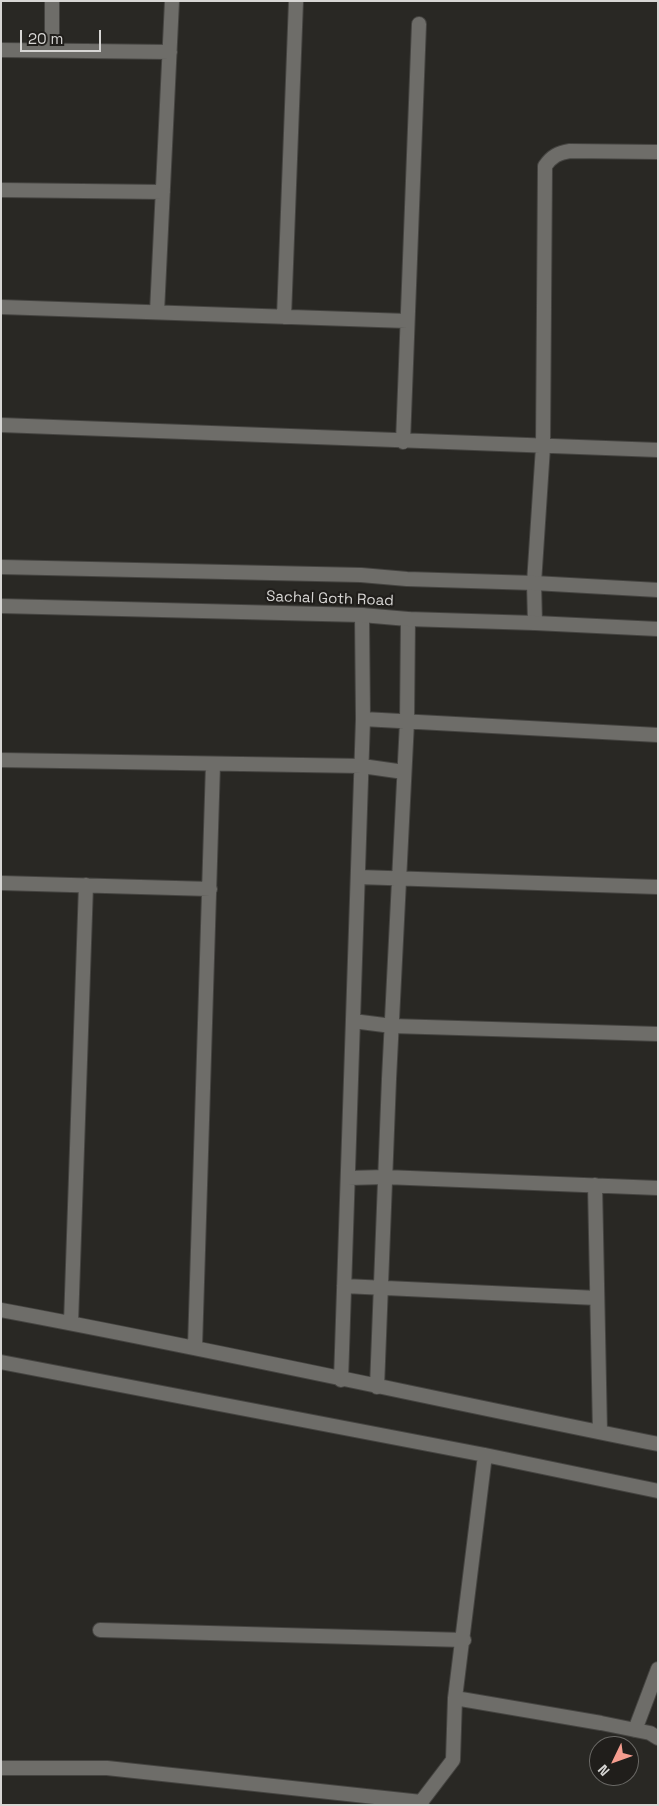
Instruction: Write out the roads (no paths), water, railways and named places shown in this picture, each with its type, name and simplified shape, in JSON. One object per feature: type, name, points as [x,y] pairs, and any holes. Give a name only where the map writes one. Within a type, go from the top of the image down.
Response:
[{"type":"street","points":[[52,1],[52,50]]},
{"type":"street","points":[[157,312],[172,1]]},
{"type":"street","points":[[284,316],[296,1]]},
{"type":"street","points":[[403,442],[419,24]]},
{"type":"street","points":[[1,50],[170,52]]},
{"type":"street","points":[[535,623],[534,583],[544,447],[545,166],[550,158],[558,153],[570,151],[658,152]]},
{"type":"street","points":[[1,190],[163,192]]},
{"type":"street","points":[[1,307],[407,321]]},
{"type":"street","points":[[1,425],[403,442],[658,449]]},
{"type":"street","name":"Sachal Goth Road","points":[[1,567],[361,575],[407,579],[534,583],[658,590]]},
{"type":"street","name":"Sachal Goth Road","points":[[1,606],[362,615],[408,619],[535,623],[658,630]]},
{"type":"street","points":[[341,1380],[362,766],[362,615]]},
{"type":"street","points":[[377,1387],[407,722],[408,619]]},
{"type":"street","points":[[363,719],[658,735]]},
{"type":"street","points":[[1,760],[362,766],[404,772]]},
{"type":"street","points":[[195,1347],[213,764]]},
{"type":"street","points":[[358,877],[658,887]]},
{"type":"street","points":[[1,882],[210,889]]},
{"type":"street","points":[[71,1323],[86,885]]},
{"type":"street","points":[[353,1021],[392,1026],[658,1034]]},
{"type":"street","points":[[348,1178],[385,1177],[658,1188]]},
{"type":"street","points":[[595,1185],[600,1432]]},
{"type":"street","points":[[344,1286],[598,1298]]},
{"type":"street","points":[[1,1310],[195,1347],[341,1380],[658,1444]]},
{"type":"street","points":[[1,1362],[485,1455],[658,1491]]},
{"type":"street","points":[[1,1768],[107,1768],[422,1803],[453,1760],[455,1698],[464,1640],[485,1455]]},
{"type":"street","points":[[100,1630],[464,1640]]},
{"type":"street","points":[[635,1730],[658,1669]]},
{"type":"street","points":[[455,1698],[635,1730],[658,1738]]}]
